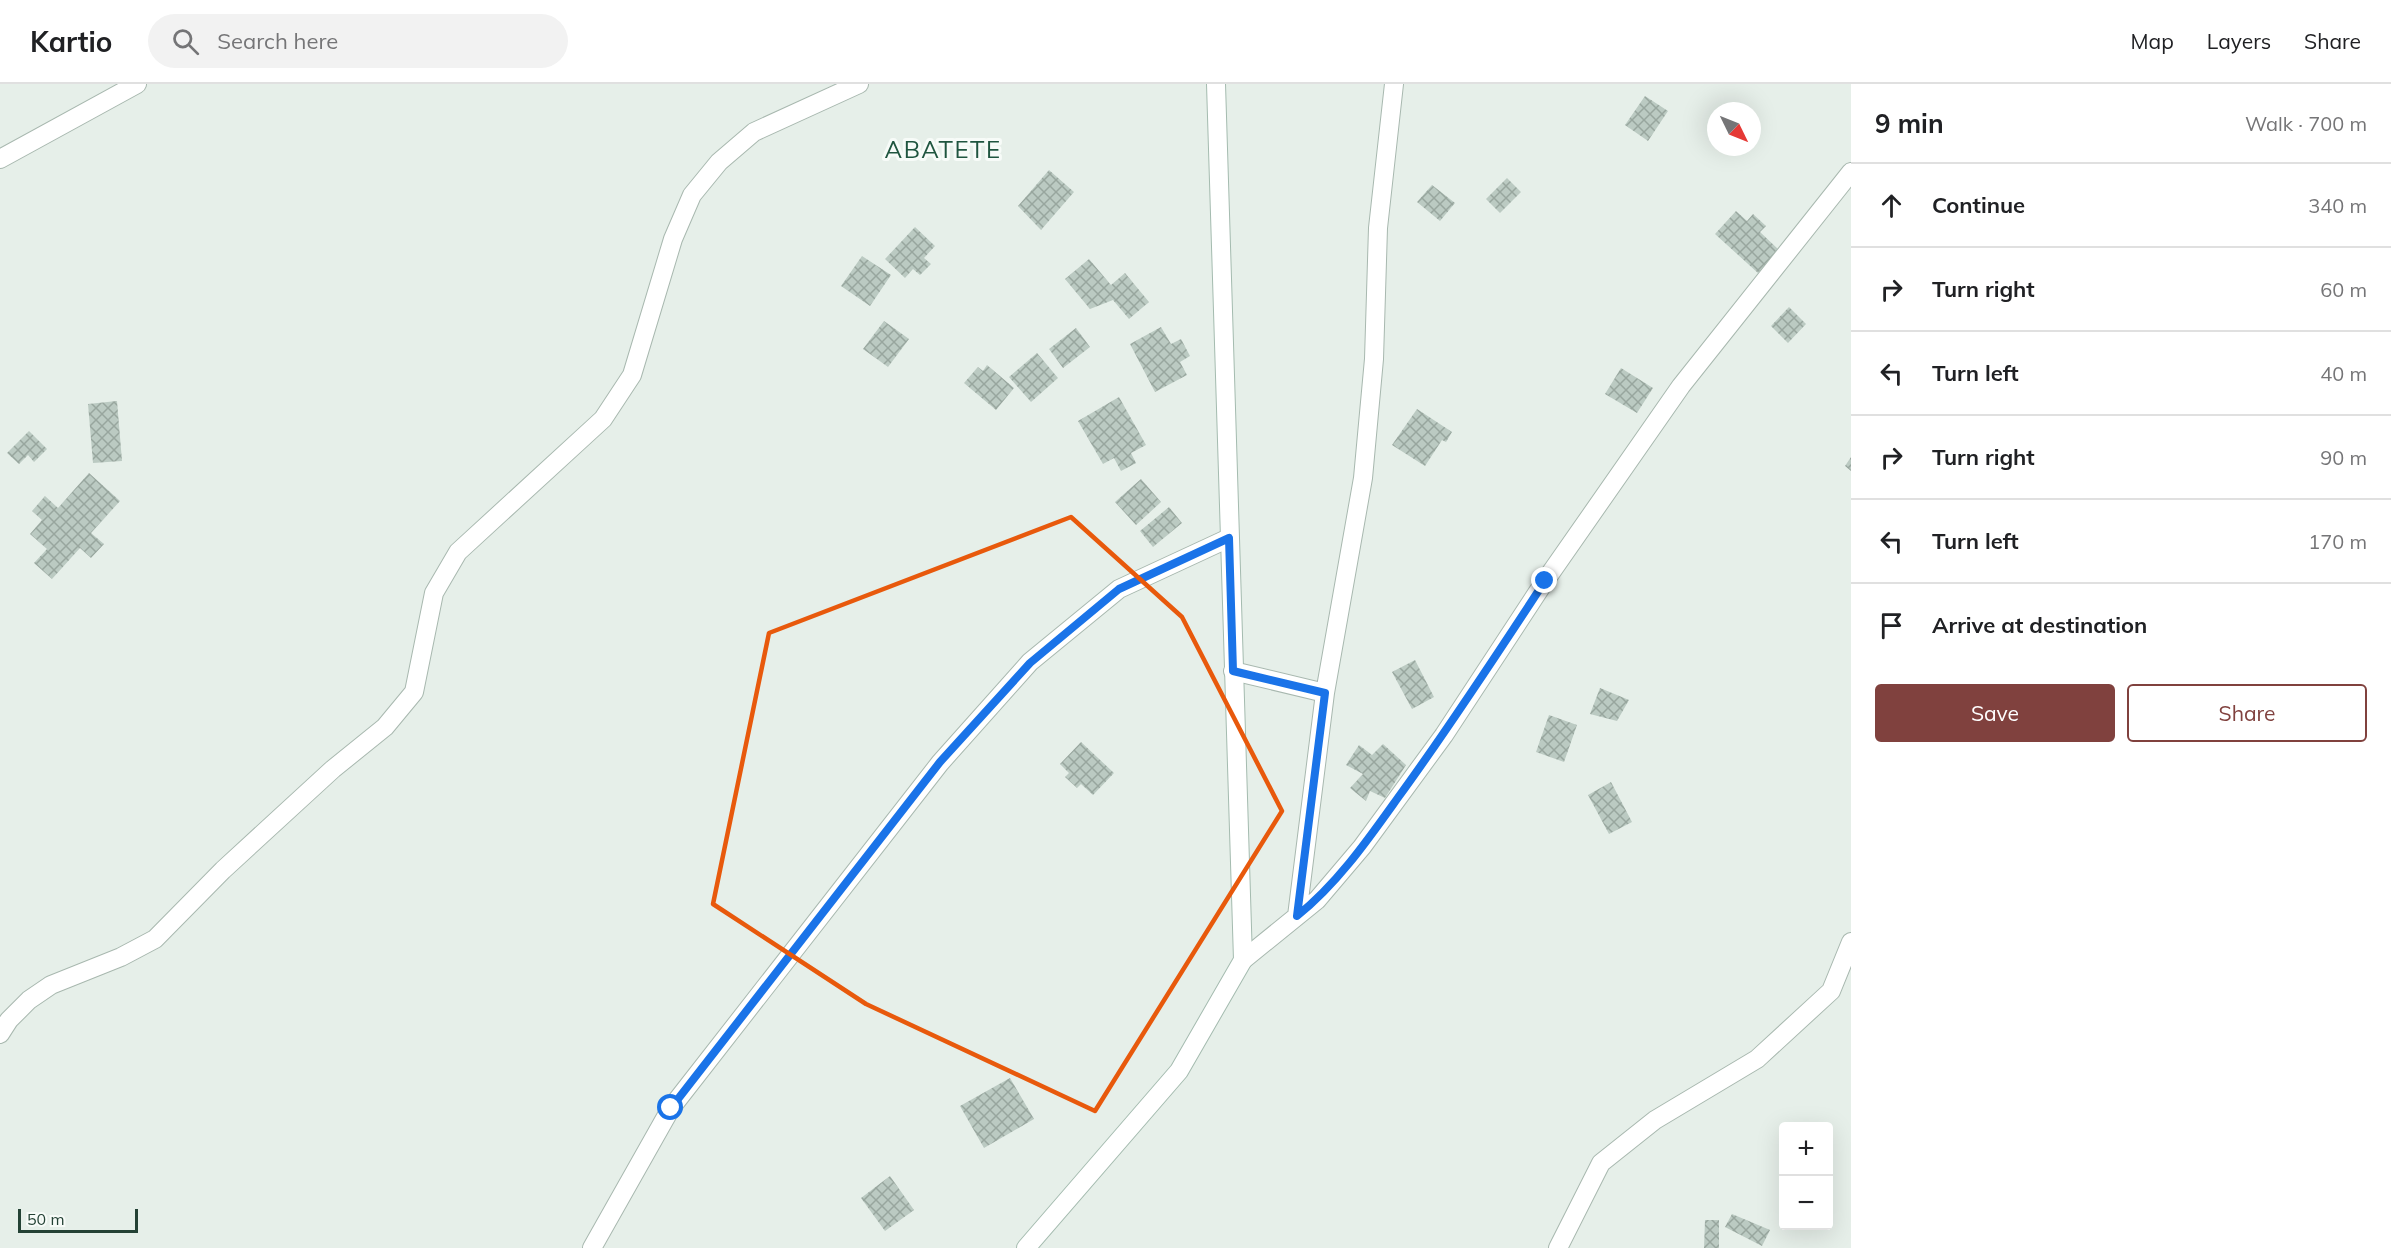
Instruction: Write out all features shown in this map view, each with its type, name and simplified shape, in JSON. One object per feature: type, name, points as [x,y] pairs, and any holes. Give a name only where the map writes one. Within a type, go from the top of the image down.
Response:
[{"type":"street","points":[[0,159],[137,84]]},
{"type":"street","points":[[0,1034],[9,1020],[29,1000],[51,985],[121,957],[155,939],[224,870],[333,769],[385,727],[414,692],[434,594],[458,552],[603,419],[632,375],[673,239],[692,195],[718,162],[754,132],[859,84]]},
{"type":"street","points":[[1216,84],[1243,960]]},
{"type":"street","points":[[1297,916],[1325,693],[1363,478],[1374,359],[1378,228],[1394,84]]},
{"type":"street","points":[[1026,1248],[1179,1071],[1243,960],[1317,900],[1362,847],[1444,735],[1545,581],[1682,386],[1851,172]]},
{"type":"street","points":[[592,1248],[671,1108],[940,762],[1007,687],[1030,663],[1119,589],[1229,538]]},
{"type":"street","points":[[1233,671],[1325,693]]},
{"type":"street","points":[[1558,1248],[1601,1163],[1655,1119],[1757,1059],[1831,991],[1851,942]]},
{"type":"highlighted area","points":[[1071,517],[1182,617],[1282,811],[1095,1111],[866,1004],[713,904],[769,633]]},
{"type":"building","points":[[1645,96],[1668,111],[1648,141],[1625,125]]},
{"type":"building","points":[[1049,170],[1074,192],[1041,230],[1018,206]]},
{"type":"building","points":[[1507,178],[1521,192],[1500,213],[1486,199]]},
{"type":"building","points":[[1432,185],[1455,203],[1440,221],[1417,202]]},
{"type":"building","points":[[1736,211],[1747,221],[1753,214],[1766,226],[1760,232],[1779,250],[1758,273],[1715,234]]},
{"type":"building","points":[[915,227],[935,246],[924,258],[931,264],[920,275],[913,269],[905,278],[885,259]]},
{"type":"building","points":[[862,256],[891,275],[870,306],[841,286]]},
{"type":"building","points":[[1089,259],[1111,285],[1125,273],[1149,302],[1129,319],[1113,300],[1090,309],[1065,279]]},
{"type":"building","points":[[1789,307],[1806,324],[1788,343],[1771,326]]},
{"type":"building","points":[[884,321],[909,339],[888,367],[863,349]]},
{"type":"building","points":[[1161,327],[1171,344],[1181,339],[1190,356],[1180,362],[1187,375],[1155,392],[1130,344]]},
{"type":"building","points":[[1076,328],[1090,347],[1063,368],[1049,349]]},
{"type":"building","points":[[1037,353],[1058,378],[1031,402],[1009,377]]},
{"type":"building","points":[[987,365],[1014,388],[996,410],[964,383],[978,367],[983,371]]},
{"type":"building","points":[[1621,368],[1653,388],[1637,413],[1605,394]]},
{"type":"building","points":[[1119,397],[1146,445],[1131,453],[1136,463],[1121,471],[1114,458],[1103,464],[1078,421]]},
{"type":"building","points":[[117,401],[122,461],[93,463],[88,404]]},
{"type":"building","points":[[1417,409],[1452,432],[1446,442],[1442,440],[1425,466],[1392,445]]},
{"type":"building","points":[[29,431],[47,449],[34,462],[28,455],[19,464],[7,453]]},
{"type":"building","points":[[1851,457],[1851,471],[1845,466]]},
{"type":"building","points":[[89,473],[120,501],[91,533],[104,544],[91,558],[80,548],[52,579],[34,563],[47,549],[30,534],[42,520],[32,511],[45,496],[58,508]]},
{"type":"building","points":[[1141,479],[1161,502],[1136,525],[1115,502]]},
{"type":"building","points":[[1169,507],[1182,523],[1153,547],[1140,531]]},
{"type":"building","points":[[1415,660],[1434,697],[1412,709],[1392,672]]},
{"type":"building","points":[[1600,688],[1629,700],[1617,721],[1590,714]]},
{"type":"building","points":[[1549,715],[1577,725],[1564,762],[1536,752]]},
{"type":"building","points":[[1081,742],[1114,773],[1093,795],[1081,784],[1077,788],[1065,777],[1069,773],[1060,764]]},
{"type":"building","points":[[1383,744],[1406,765],[1385,798],[1370,791],[1366,801],[1350,788],[1363,774],[1346,765],[1359,745],[1372,755]]},
{"type":"building","points":[[1611,782],[1632,822],[1609,834],[1588,795]]},
{"type":"building","points":[[1010,1078],[1034,1119],[984,1148],[960,1106]]},
{"type":"building","points":[[890,1176],[914,1210],[885,1231],[861,1198]]},
{"type":"building","points":[[1732,1214],[1770,1230],[1762,1246],[1725,1227]]},
{"type":"building","points":[[1705,1220],[1719,1220],[1719,1248],[1704,1248]]},
{"type":"district","name":"ABATETE","points":[[943,149]]},
{"type":"route","points":[[671,1108],[940,762],[1030,663],[1119,589],[1229,538],[1233,671],[1325,693],[1297,916],[1317,900],[1362,847],[1444,735],[1545,581]]}]
